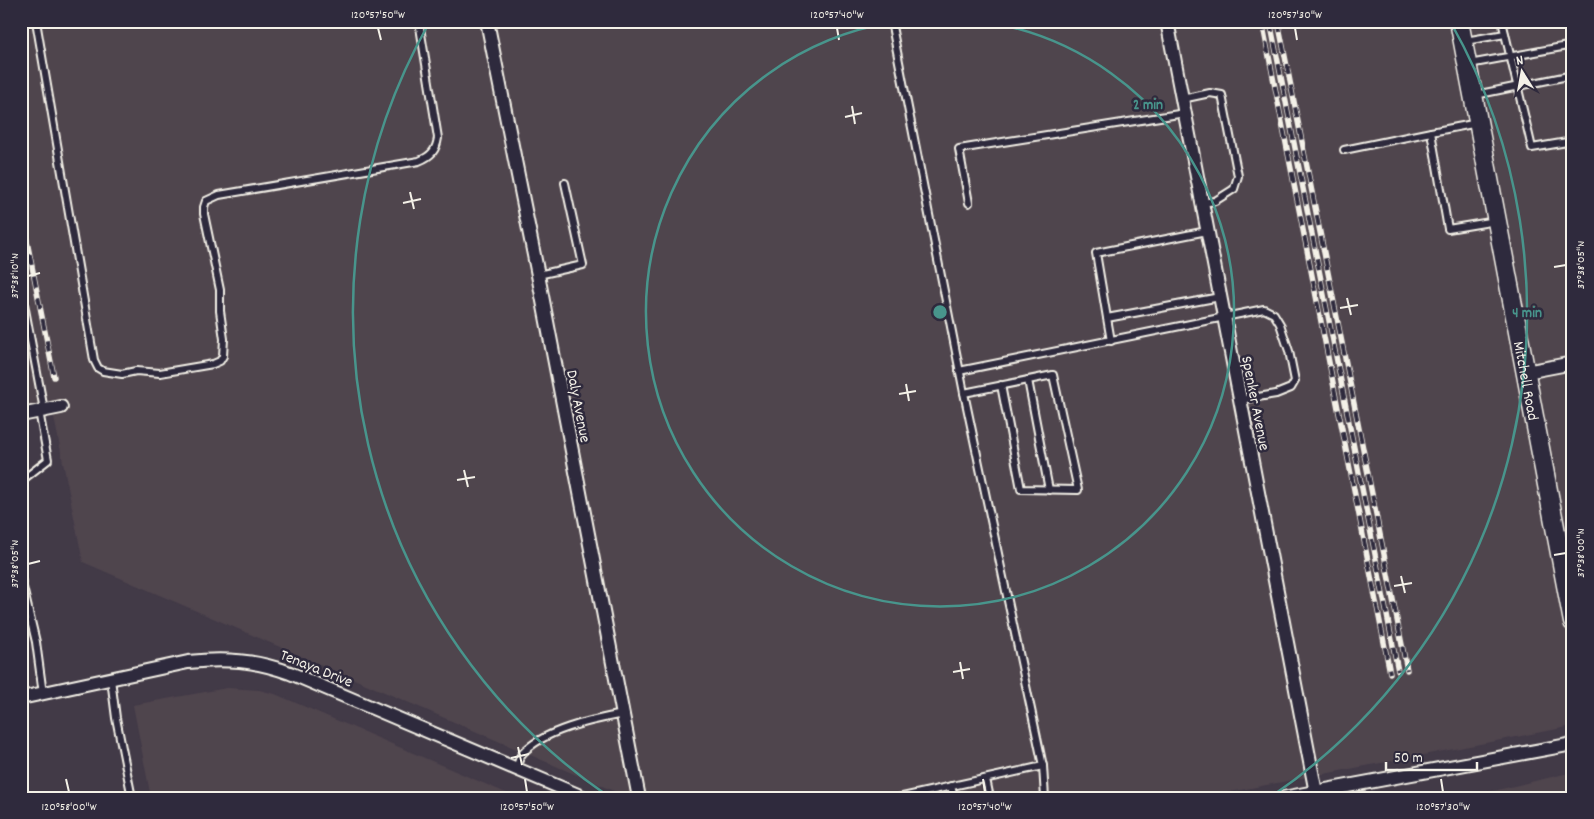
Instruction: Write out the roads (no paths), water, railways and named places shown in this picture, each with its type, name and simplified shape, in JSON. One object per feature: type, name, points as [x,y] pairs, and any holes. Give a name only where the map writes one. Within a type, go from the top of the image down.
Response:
[{"type":"main road","name":"Mitchell Road","points":[[1459,21],[1526,372],[1569,580],[1573,622]]},
{"type":"street","name":"Daly Avenue","points":[[487,21],[538,275],[638,798]]},
{"type":"street","name":"Spenker Avenue","points":[[1167,21],[1316,795]]},
{"type":"street","points":[[1526,372],[1573,363]]},
{"type":"street","points":[[21,415],[61,407]]},
{"type":"street","name":"Tenaya Drive","points":[[21,698],[188,662],[212,659],[237,659],[258,662],[290,672],[585,798]]},
{"type":"street","points":[[1283,798],[1316,795],[1573,744]]},
{"type":"lane","points":[[36,21],[94,360],[98,368],[103,371],[122,374],[136,371],[160,372],[213,364],[220,361],[223,356],[224,339],[220,311],[220,290],[204,214],[206,201],[219,195],[419,161],[429,157],[436,148],[438,138],[419,21]]},
{"type":"lane","points":[[891,21],[964,393],[1043,766],[1045,798]]},
{"type":"lane","points":[[1502,21],[1532,148],[1573,141]]},
{"type":"lane","points":[[1464,42],[1505,34]]},
{"type":"lane","points":[[1468,64],[1573,45]]},
{"type":"lane","points":[[1474,95],[1573,75]]},
{"type":"lane","points":[[1182,99],[1210,93],[1222,95],[1238,176],[1234,189],[1214,201],[1202,203]]},
{"type":"lane","points":[[968,203],[959,149],[1184,113]]},
{"type":"lane","points":[[1344,150],[1479,123]]},
{"type":"lane","points":[[1431,132],[1448,229],[1498,221]]},
{"type":"lane","points":[[538,275],[583,265],[565,183]]},
{"type":"lane","points":[[1111,341],[1096,253],[1207,231]]},
{"type":"lane","points":[[21,288],[42,411],[48,460],[21,481]]},
{"type":"lane","points":[[1107,318],[1220,297]]},
{"type":"lane","points":[[960,371],[1264,309],[1274,314],[1280,324],[1294,380],[1291,388],[1276,394],[1240,400]]},
{"type":"lane","points":[[964,393],[1001,385],[1053,375],[1078,490],[1021,489],[1001,385]]},
{"type":"lane","points":[[1028,380],[1049,490]]},
{"type":"lane","points":[[21,579],[36,642],[43,694]]},
{"type":"lane","points":[[111,679],[116,718],[132,798]]},
{"type":"lane","points":[[516,768],[521,755],[536,742],[552,734],[593,720],[623,714]]},
{"type":"lane","points":[[898,798],[1043,766]]},
{"type":"lane","points":[[986,779],[990,798]]},
{"type":"lane","points":[[952,786],[954,798]]},
{"type":"railway","points":[[1262,21],[1390,673]]},
{"type":"railway","points":[[1270,21],[1398,671]]},
{"type":"railway","points":[[1278,21],[1407,670]]},
{"type":"railway","points":[[21,211],[54,377]]}]
